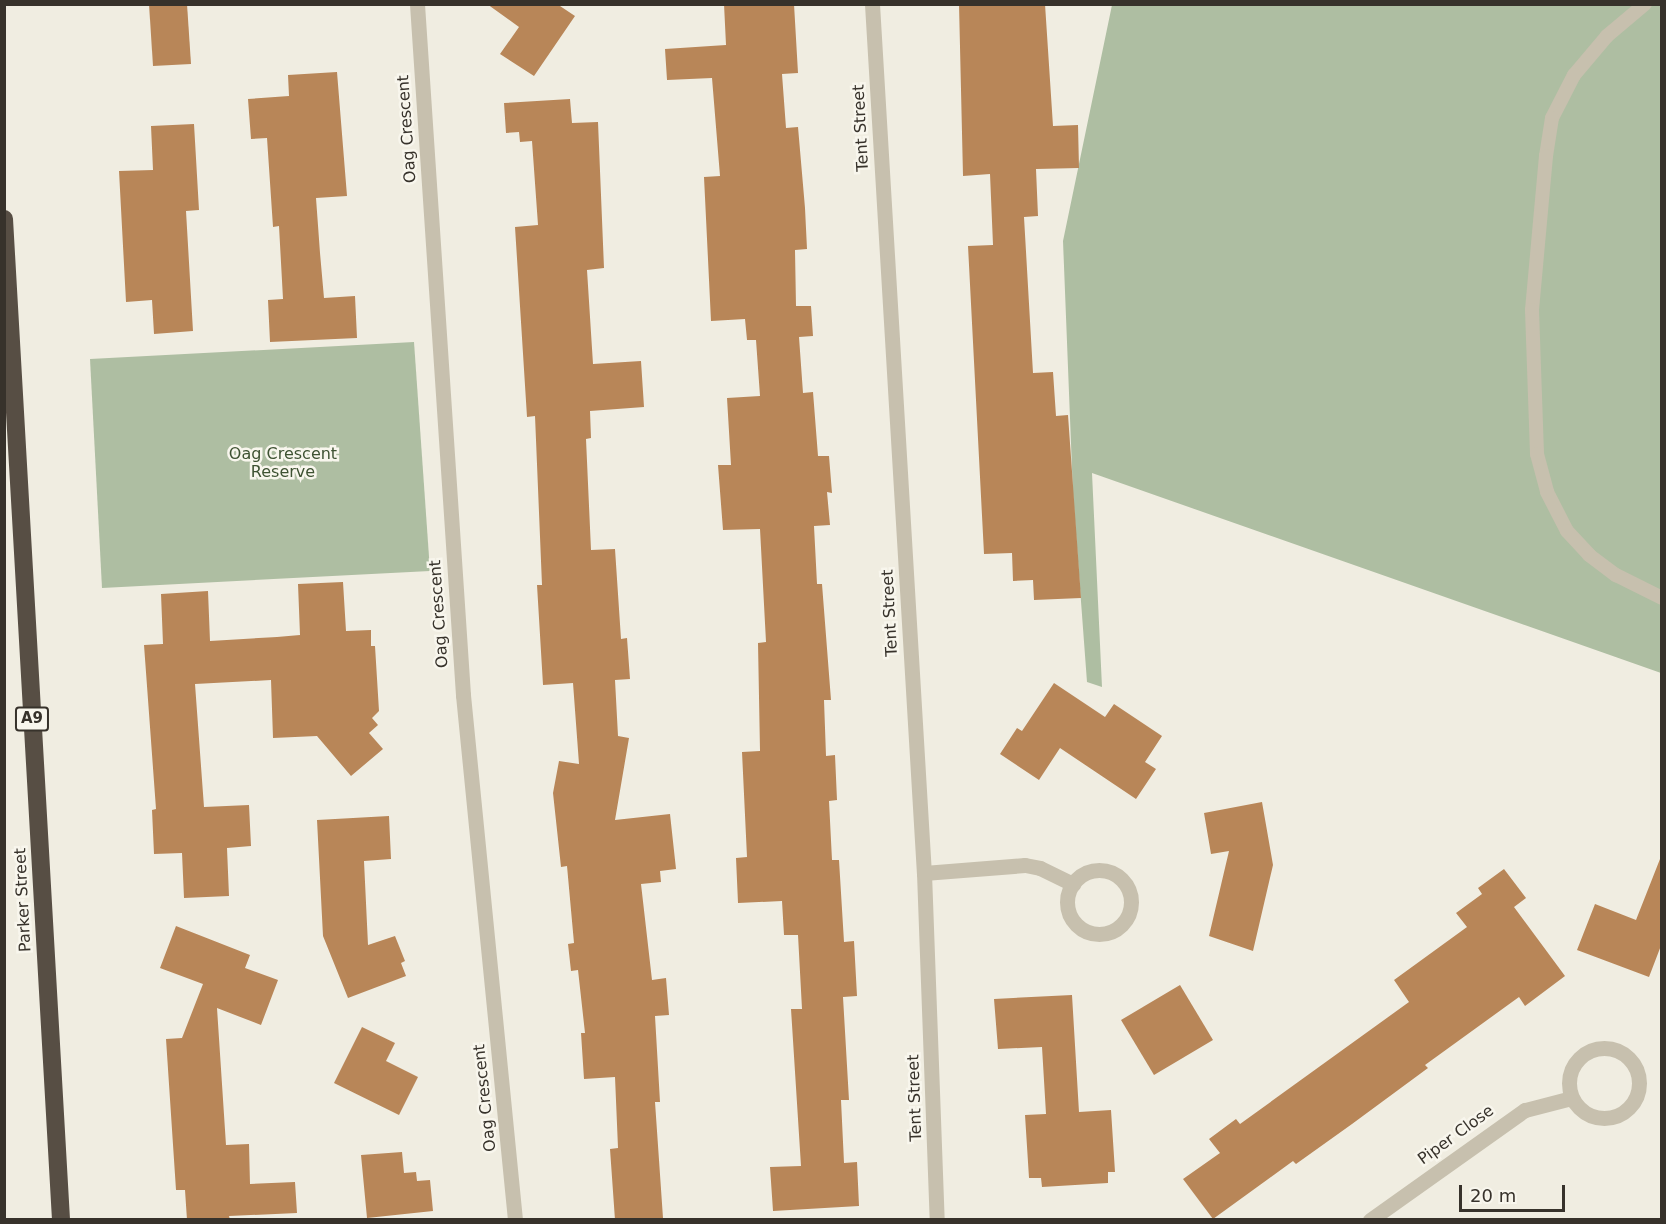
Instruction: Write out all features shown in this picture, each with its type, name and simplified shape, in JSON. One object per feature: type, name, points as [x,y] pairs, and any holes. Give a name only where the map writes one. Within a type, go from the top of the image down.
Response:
[{"type":"highway","name":"Parker Street","points":[[4,219],[61,1220]]},
{"type":"street","name":"Oag Crescent","points":[[417,4],[463,694],[515,1220]]},
{"type":"street","name":"Tent Street","points":[[872,4],[924,873],[938,1220]]},
{"type":"street","points":[[924,873],[1025,865],[1040,868],[1073,884]]},
{"type":"street","points":[[1090,872],[1111,872],[1119,878],[1130,895],[1131,905],[1123,924],[1104,934],[1083,930],[1069,914],[1067,904],[1073,884],[1090,872]]},
{"type":"street","points":[[1610,1048],[1621,1052],[1636,1068],[1639,1078],[1635,1101],[1619,1116],[1608,1119],[1596,1118],[1577,1107],[1571,1098],[1569,1076],[1573,1065],[1589,1051],[1610,1048]]},
{"type":"street","name":"Piper Close","points":[[1370,1220],[1525,1110],[1571,1098]]},
{"type":"lane","points":[[1645,4],[1607,36],[1574,75],[1552,117],[1546,156],[1532,310],[1537,454],[1546,492],[1567,531],[1589,555],[1616,574],[1662,598]]},
{"type":"green space","points":[[1112,5],[1661,5],[1661,673],[1092,473],[1102,687],[1087,682],[1073,494],[1063,241]]},
{"type":"green space","name":"Oag Crescent Reserve","points":[[414,342],[430,571],[102,588],[90,359]]},
{"type":"building","points":[[149,4],[187,4],[191,64],[153,66]]},
{"type":"building","points":[[487,4],[557,4],[575,16],[534,76],[500,54],[519,27]]},
{"type":"building","points":[[724,4],[794,4],[798,73],[782,74],[786,128],[798,127],[805,208],[807,249],[795,250],[796,306],[811,306],[813,336],[799,337],[803,393],[813,392],[818,456],[829,456],[832,493],[827,492],[830,525],[814,526],[817,584],[822,584],[831,700],[824,700],[826,756],[835,755],[837,800],[829,801],[832,860],[839,860],[844,942],[854,941],[857,996],[843,997],[849,1100],[841,1100],[844,1163],[857,1162],[859,1206],[773,1211],[770,1167],[801,1166],[791,1009],[802,1009],[798,935],[784,935],[782,901],[738,903],[736,858],[747,857],[742,752],[760,751],[758,643],[766,642],[760,529],[723,530],[718,465],[731,465],[727,398],[760,396],[756,340],[747,340],[745,319],[711,321],[704,177],[720,176],[712,78],[667,80],[665,49],[726,45]]},
{"type":"building","points":[[959,4],[1045,4],[1053,126],[1078,125],[1079,168],[1036,169],[1038,216],[1024,217],[1033,373],[1053,372],[1056,416],[1068,415],[1081,598],[1034,600],[1033,580],[1013,581],[1012,553],[984,554],[968,246],[993,245],[990,174],[963,176]]},
{"type":"building","points":[[337,72],[347,196],[316,198],[320,253],[324,298],[355,296],[357,338],[270,342],[268,300],[283,299],[279,226],[273,227],[267,138],[251,139],[248,99],[289,96],[288,75]]},
{"type":"building","points":[[570,99],[572,123],[598,122],[604,268],[587,270],[593,364],[641,361],[644,407],[590,411],[591,438],[586,439],[591,550],[615,549],[621,639],[627,638],[630,679],[615,680],[618,736],[629,738],[615,820],[670,814],[676,869],[660,871],[661,882],[641,884],[652,980],[666,978],[669,1015],[655,1016],[660,1102],[655,1102],[663,1218],[615,1220],[610,1149],[618,1148],[615,1077],[584,1079],[581,1033],[585,1033],[578,970],[571,971],[568,944],[574,943],[567,866],[561,867],[553,793],[559,761],[579,764],[573,683],[543,685],[537,585],[542,585],[535,416],[527,417],[515,227],[538,225],[532,141],[520,142],[519,132],[506,133],[504,103]]},
{"type":"building","points":[[194,124],[199,210],[186,211],[193,331],[154,334],[152,300],[126,302],[119,171],[153,170],[151,126]]},
{"type":"building","points":[[343,582],[346,631],[371,630],[371,646],[375,646],[379,711],[372,718],[378,725],[369,733],[383,749],[351,776],[317,736],[273,738],[271,680],[195,684],[204,807],[249,805],[251,846],[227,848],[229,896],[184,898],[182,853],[154,854],[152,810],[156,809],[144,645],[163,644],[161,594],[208,591],[210,641],[277,637],[300,635],[298,584]]},
{"type":"building","points":[[1054,683],[1105,717],[1114,704],[1162,736],[1145,762],[1156,769],[1136,799],[1060,748],[1039,780],[1000,754],[1017,728],[1022,731]]},
{"type":"building","points":[[1262,802],[1273,865],[1253,951],[1209,936],[1229,851],[1211,854],[1204,813]]},
{"type":"building","points":[[389,816],[391,859],[364,861],[368,945],[395,936],[405,961],[401,963],[406,976],[348,998],[323,936],[317,820]]},
{"type":"building","points":[[1660,859],[1662,943],[1649,977],[1577,950],[1595,904],[1636,920]]},
{"type":"building","points":[[1504,869],[1526,898],[1514,907],[1565,976],[1525,1006],[1519,997],[1425,1065],[1428,1068],[1352,1124],[1296,1164],[1293,1161],[1213,1219],[1183,1179],[1220,1153],[1209,1139],[1236,1119],[1240,1124],[1409,1002],[1394,980],[1467,927],[1456,913],[1482,894],[1478,888]]},
{"type":"building","points":[[176,926],[250,955],[245,968],[278,980],[261,1025],[217,1008],[226,1145],[249,1144],[250,1184],[295,1182],[297,1213],[229,1216],[230,1220],[187,1220],[185,1190],[176,1190],[166,1039],[182,1038],[203,984],[160,968]]},
{"type":"building","points":[[1180,985],[1213,1040],[1154,1075],[1121,1020]]},
{"type":"building","points":[[1072,995],[1079,1112],[1111,1110],[1115,1172],[1108,1172],[1108,1183],[1042,1187],[1041,1178],[1029,1178],[1025,1115],[1046,1114],[1042,1047],[998,1049],[994,999]]},
{"type":"building","points":[[362,1027],[395,1043],[386,1061],[418,1077],[399,1115],[334,1083]]},
{"type":"building","points":[[402,1152],[404,1173],[416,1172],[417,1181],[430,1180],[433,1211],[367,1218],[361,1155]]}]
